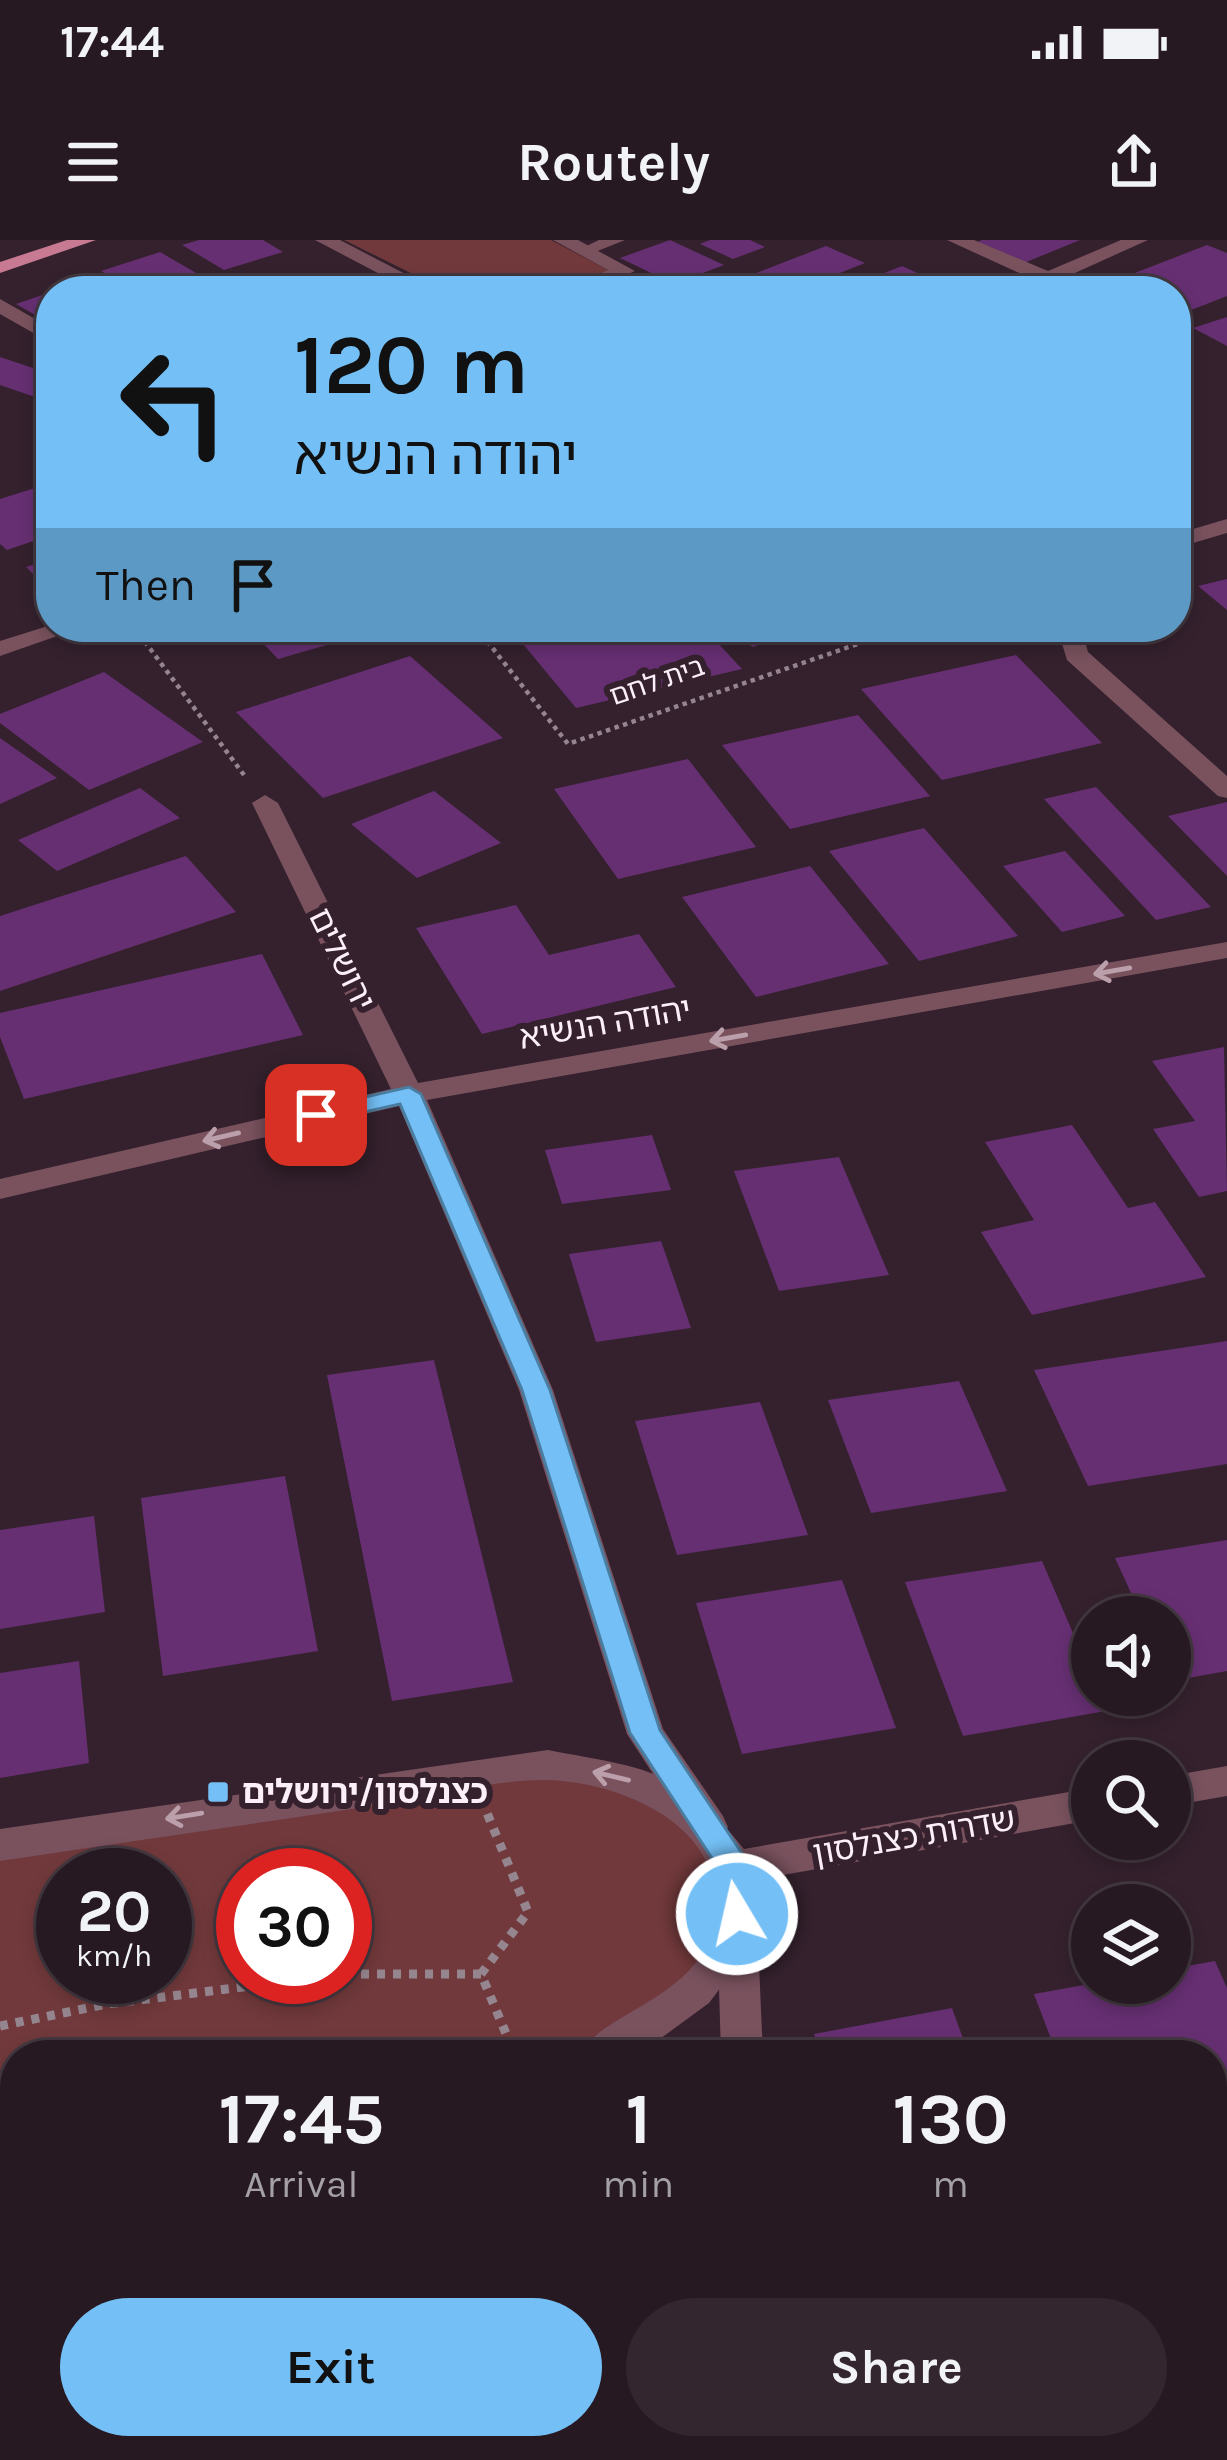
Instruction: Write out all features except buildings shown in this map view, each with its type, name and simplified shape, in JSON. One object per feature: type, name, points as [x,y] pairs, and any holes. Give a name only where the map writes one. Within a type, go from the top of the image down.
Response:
[{"type":"main road","points":[[1,263],[86,240]]},
{"type":"street","points":[[325,240],[398,276]]},
{"type":"street","points":[[563,240],[625,271],[612,276]]},
{"type":"street","points":[[957,240],[1042,276]]},
{"type":"street","points":[[1056,276],[1138,240]]},
{"type":"street","points":[[0,305],[36,328]]},
{"type":"street","points":[[1191,537],[1227,526]]},
{"type":"street","points":[[0,649],[36,638]]},
{"type":"street","points":[[1073,642],[1076,655],[1227,790]]},
{"type":"street","name":"ירושלים","points":[[265,803],[409,1094],[536,1390],[646,1733],[735,1867]]},
{"type":"street","name":"יהודה הנשיא","points":[[0,1189],[409,1094],[1227,950]]},
{"type":"street","points":[[0,1845],[548,1766],[651,1785],[695,1817],[735,1867],[741,2040]]},
{"type":"street","points":[[1191,1787],[1227,1781]]},
{"type":"street","name":"שדרות כצנלסון","points":[[735,1867],[1071,1808]]},
{"type":"street","points":[[628,2040],[664,2019],[710,1974],[733,1931],[735,1867]]},
{"type":"lane","points":[[585,251],[616,240]]},
{"type":"path","points":[[145,642],[265,803]]},
{"type":"path","name":"בית לחם","points":[[488,642],[568,744],[864,642]]},
{"type":"path","points":[[471,1774],[528,1912],[481,1974]]},
{"type":"path","points":[[372,1971],[481,1974]]},
{"type":"path","points":[[481,1974],[509,2040]]},
{"type":"path","points":[[0,2026],[107,2004],[216,1990]]},
{"type":"shaded area","points":[[344,240],[551,240],[610,271],[596,276],[417,276]]},
{"type":"shaded area","points":[[547,1772],[649,1793],[729,1869],[702,1972],[606,2040],[0,2040],[0,1851]]},
{"type":"place","name":"כצנלסון/ירושלים","points":[[218,1792]]},
{"type":"route","points":[[316,1115],[409,1094],[536,1390],[646,1733],[735,1867],[737,1914]]}]
